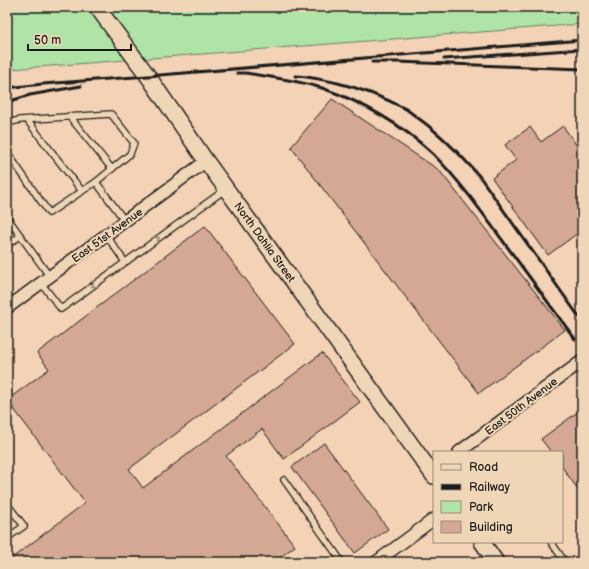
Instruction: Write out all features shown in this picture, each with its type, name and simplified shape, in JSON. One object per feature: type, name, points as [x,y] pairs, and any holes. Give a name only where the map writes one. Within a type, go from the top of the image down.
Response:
[{"type":"street","name":"North Dahlia Street","points":[[97,7],[148,76],[226,189],[433,473]]},
{"type":"street","name":"East 51st Avenue","points":[[7,308],[206,161]]},
{"type":"street","name":"East 50th Avenue","points":[[460,451],[582,361]]},
{"type":"street","points":[[376,562],[433,520]]},
{"type":"street","points":[[483,543],[496,562]]},
{"type":"lane","points":[[7,123],[20,120],[111,114],[134,143],[130,154],[96,182],[49,212],[7,152]]},
{"type":"lane","points":[[69,116],[112,169]]},
{"type":"lane","points":[[27,120],[82,191]]},
{"type":"lane","points":[[96,182],[126,221]]},
{"type":"lane","points":[[7,217],[20,236],[61,309],[226,189]]},
{"type":"lane","points":[[106,235],[125,262]]},
{"type":"lane","points":[[7,245],[20,236]]},
{"type":"lane","points":[[284,480],[342,562]]},
{"type":"lane","points":[[7,504],[24,526],[7,538]]},
{"type":"lane","points":[[552,543],[565,562]]},
{"type":"green space","points":[[7,7],[582,7],[582,24],[12,69],[7,63]]},
{"type":"building","points":[[332,99],[439,170],[565,330],[479,393],[291,147]]},
{"type":"building","points":[[563,126],[582,153],[582,230],[548,255],[492,178],[516,160],[505,145],[530,127],[541,142]]},
{"type":"building","points":[[205,226],[295,344],[129,469],[143,488],[322,353],[360,402],[284,459],[262,429],[226,456],[295,546],[274,562],[15,562],[12,558],[85,503],[7,400],[49,369],[37,353]]},
{"type":"building","points":[[582,409],[582,495],[563,468],[563,451],[550,451],[541,439]]},
{"type":"building","points":[[324,443],[388,529],[355,553],[292,467]]},
{"type":"railway","points":[[7,88],[582,40]]},
{"type":"railway","points":[[444,59],[582,49]]},
{"type":"railway","points":[[372,62],[582,69]]},
{"type":"railway","points":[[237,73],[294,81],[322,88],[367,107],[395,124],[421,143],[443,164],[470,196],[575,339]]},
{"type":"railway","points":[[295,76],[310,77],[334,82],[380,97],[406,109],[435,131],[480,177],[582,321]]},
{"type":"railway","points":[[7,102],[30,95],[81,86]]}]
